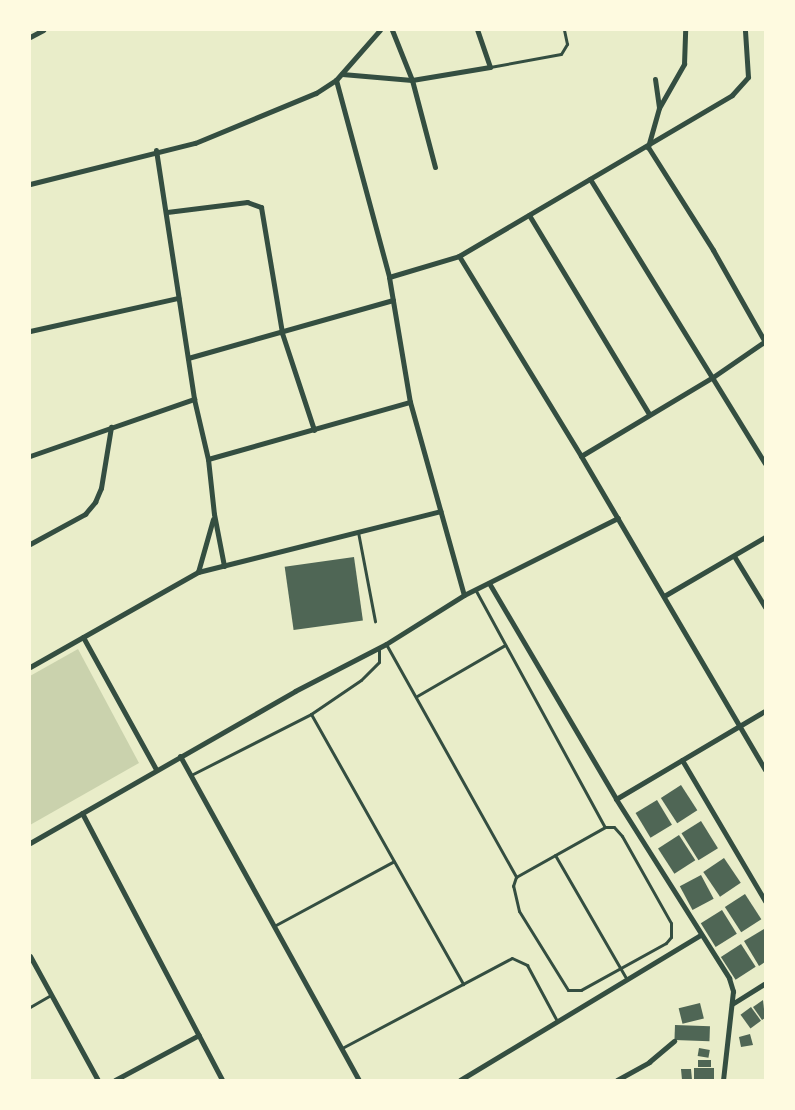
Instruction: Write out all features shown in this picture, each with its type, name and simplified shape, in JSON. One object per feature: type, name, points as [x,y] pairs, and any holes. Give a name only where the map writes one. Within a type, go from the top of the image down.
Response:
[{"type":"street","points":[[30,37],[43,30]]},
{"type":"street","points":[[30,184],[156,150],[195,142],[316,93],[336,80],[380,30]]},
{"type":"street","points":[[392,30],[412,80],[435,167]]},
{"type":"street","points":[[342,74],[412,80],[490,67],[477,30]]},
{"type":"street","points":[[581,456],[713,377],[764,342],[712,250],[648,147],[659,108],[684,64],[685,30]]},
{"type":"street","points":[[389,278],[459,256],[648,147],[740,89],[748,77],[745,30]]},
{"type":"street","points":[[655,79],[659,108]]},
{"type":"street","points":[[336,80],[389,278],[410,402],[464,594]]},
{"type":"street","points":[[156,150],[167,212],[194,399],[208,459],[214,514],[224,566]]},
{"type":"street","points":[[590,179],[765,463]]},
{"type":"street","points":[[167,212],[247,202],[259,205],[263,212],[282,333],[314,430]]},
{"type":"street","points":[[529,215],[649,414]]},
{"type":"street","points":[[459,256],[618,518],[738,727],[765,770]]},
{"type":"street","points":[[30,332],[178,298]]},
{"type":"street","points":[[188,358],[394,300]]},
{"type":"street","points":[[30,456],[194,399]]},
{"type":"street","points":[[208,459],[410,402]]},
{"type":"street","points":[[30,544],[85,514],[95,502],[101,488],[111,427]]},
{"type":"street","points":[[30,667],[198,572],[440,511]]},
{"type":"street","points":[[198,572],[214,514]]},
{"type":"street","points":[[30,843],[156,769],[386,644],[464,594],[618,518]]},
{"type":"street","points":[[664,596],[765,537]]},
{"type":"street","points":[[734,556],[765,607]]},
{"type":"street","points":[[489,583],[616,799],[700,935],[729,978],[732,1004],[723,1080]]},
{"type":"street","points":[[83,636],[156,769]]},
{"type":"street","points":[[616,799],[765,711]]},
{"type":"street","points":[[180,756],[360,1080]]},
{"type":"street","points":[[682,760],[765,901]]},
{"type":"street","points":[[82,813],[222,1080]]},
{"type":"street","points":[[460,1080],[700,935]]},
{"type":"street","points":[[30,956],[98,1080]]},
{"type":"street","points":[[732,1004],[765,983]]},
{"type":"street","points":[[115,1080],[199,1035]]},
{"type":"street","points":[[617,1080],[649,1062],[674,1041]]},
{"type":"lane","points":[[490,67],[561,54],[567,44],[564,30]]},
{"type":"lane","points":[[358,532],[374,621]]},
{"type":"lane","points":[[475,590],[605,828]]},
{"type":"lane","points":[[386,644],[417,696],[516,877]]},
{"type":"lane","points":[[417,696],[505,646]]},
{"type":"lane","points":[[191,776],[311,714],[373,670],[381,657],[379,647]]},
{"type":"lane","points":[[311,714],[463,984]]},
{"type":"lane","points":[[614,827],[622,836],[672,930],[666,943],[621,969],[575,992],[563,987],[515,904],[513,886],[516,877],[605,828],[614,827]]},
{"type":"lane","points":[[555,855],[626,978]]},
{"type":"lane","points":[[274,926],[394,861]]},
{"type":"lane","points":[[342,1048],[512,958],[520,960],[527,966],[557,1021]]},
{"type":"lane","points":[[30,1007],[51,995]]},
{"type":"green space","points":[[78,649],[139,763],[30,825],[30,676]]},
{"type":"building","points":[[354,557],[363,620],[294,630],[285,567]]},
{"type":"building","points":[[681,785],[697,810],[677,823],[661,798]]},
{"type":"building","points":[[657,800],[672,825],[651,838],[636,813]]},
{"type":"building","points":[[701,821],[718,848],[698,860],[681,833]]},
{"type":"building","points":[[679,835],[695,860],[674,874],[658,849]]},
{"type":"building","points":[[724,858],[741,883],[720,897],[703,872]]},
{"type":"building","points":[[701,875],[714,899],[692,910],[680,886]]},
{"type":"building","points":[[745,894],[761,919],[741,932],[725,907]]},
{"type":"building","points":[[722,910],[737,934],[716,947],[701,923]]},
{"type":"building","points":[[764,929],[765,962],[759,966],[744,941]]},
{"type":"building","points":[[741,944],[756,967],[736,980],[721,957]]},
{"type":"building","points":[[763,1000],[765,1018],[762,1020],[753,1007]]},
{"type":"building","points":[[700,1003],[704,1019],[683,1024],[679,1008]]},
{"type":"building","points":[[751,1007],[761,1021],[750,1028],[740,1015]]},
{"type":"building","points":[[675,1025],[710,1026],[709,1041],[674,1040]]},
{"type":"building","points":[[750,1034],[753,1045],[741,1047],[739,1037]]},
{"type":"building","points":[[699,1048],[710,1050],[708,1058],[698,1056]]},
{"type":"building","points":[[698,1060],[711,1060],[711,1067],[698,1067]]},
{"type":"building","points":[[694,1068],[714,1068],[714,1080],[694,1080]]},
{"type":"building","points":[[681,1069],[691,1069],[692,1080],[682,1080]]}]
